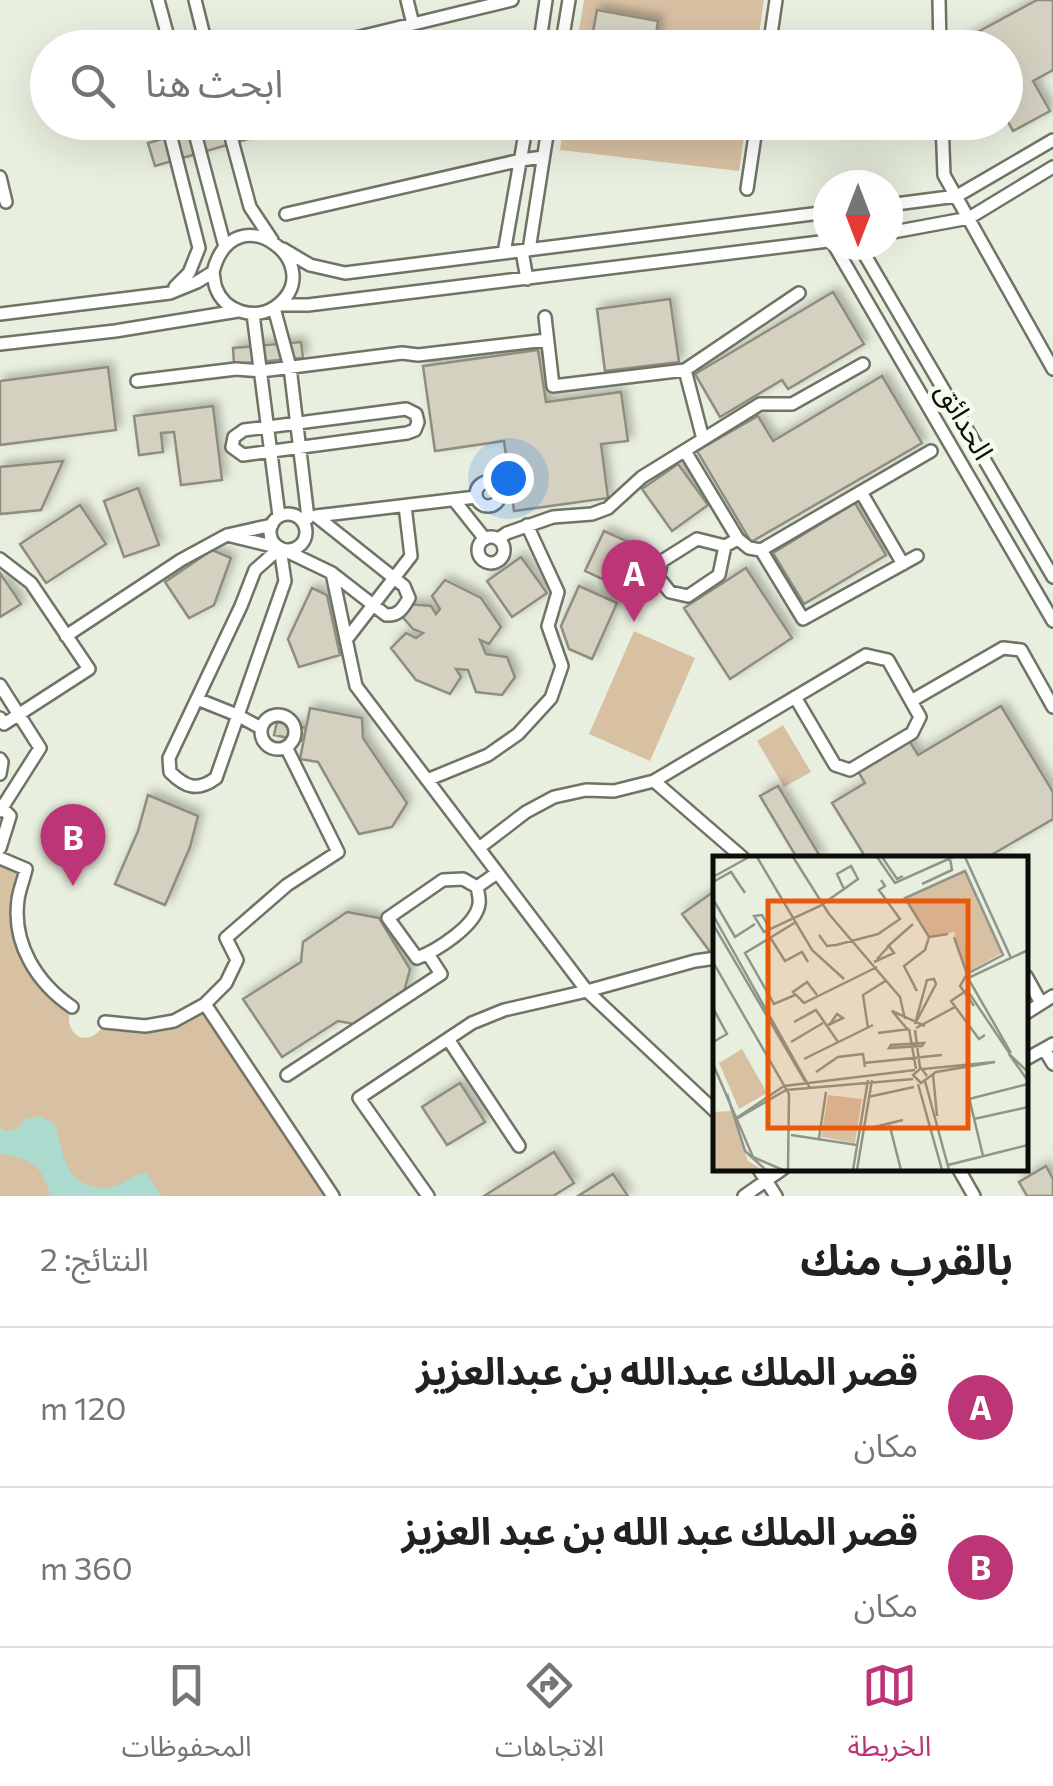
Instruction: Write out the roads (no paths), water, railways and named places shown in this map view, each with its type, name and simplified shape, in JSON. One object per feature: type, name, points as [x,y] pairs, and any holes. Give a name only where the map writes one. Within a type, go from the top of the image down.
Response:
[{"type":"street","points":[[158,0],[166,30]]},
{"type":"street","points":[[194,0],[202,30]]},
{"type":"street","points":[[407,0],[413,24]]},
{"type":"street","points":[[388,30],[512,0]]},
{"type":"street","points":[[542,30],[546,0]]},
{"type":"street","points":[[564,30],[569,0]]},
{"type":"street","points":[[772,30],[776,0]]},
{"type":"street","points":[[939,0],[940,30]]},
{"type":"street","points":[[170,293],[189,273],[198,248],[171,140]]},
{"type":"street","points":[[197,140],[225,247]]},
{"type":"street","points":[[231,140],[250,207],[272,240],[310,265],[345,273],[813,214]]},
{"type":"street","points":[[504,253],[524,140]]},
{"type":"street","points":[[527,280],[525,250],[544,140]]},
{"type":"street","points":[[748,189],[755,140]]},
{"type":"street","points":[[943,140],[944,175],[1053,369]]},
{"type":"street","points":[[903,202],[957,196],[1053,140]]},
{"type":"street","points":[[286,214],[543,157]]},
{"type":"street","points":[[903,231],[969,218],[1053,168]]},
{"type":"street","points":[[0,176],[6,202]]},
{"type":"street","points":[[238,311],[224,302],[216,288],[213,272],[217,258],[225,247],[248,236],[272,240]]},
{"type":"street","points":[[0,344],[238,311],[253,314],[276,306],[527,280],[813,243]]},
{"type":"street","points":[[276,306],[285,298],[292,278],[292,268],[283,250]]},
{"type":"street","name":"الحدائق","points":[[843,260],[1052,618]]},
{"type":"street","name":"الحدائق","points":[[868,260],[1053,577]]},
{"type":"street","points":[[0,314],[170,293],[213,272]]},
{"type":"street","points":[[545,317],[553,386],[685,370],[799,293]]},
{"type":"street","points":[[227,536],[291,550],[301,544],[309,518],[290,367],[276,306]]},
{"type":"street","points":[[253,314],[271,452],[275,520],[272,541],[332,573],[386,615],[399,612],[409,598],[395,577],[309,518]]},
{"type":"street","points":[[138,381],[547,340]]},
{"type":"street","points":[[454,500],[491,539],[553,517],[592,514],[608,508],[642,477],[760,404],[792,404],[863,364]]},
{"type":"street","points":[[685,370],[703,439]]},
{"type":"street","points":[[406,409],[416,414],[418,422],[415,430],[407,434],[243,455],[235,451],[231,441],[240,431],[296,423],[406,409]]},
{"type":"street","points":[[685,450],[738,539],[748,548],[761,550],[931,451]]},
{"type":"street","points":[[861,492],[903,564]]},
{"type":"street","points":[[66,636],[182,560],[227,536],[291,514],[309,518],[476,497]]},
{"type":"street","points":[[346,640],[411,556],[405,506]]},
{"type":"street","points":[[427,780],[488,756],[518,734],[551,698],[562,666],[548,626],[558,592],[526,526]]},
{"type":"street","points":[[725,546],[719,574],[688,596],[670,592],[658,577],[662,561],[697,539],[725,546],[738,539]]},
{"type":"street","points":[[280,548],[285,581],[216,778],[206,786],[180,783],[170,772],[169,758],[255,570],[280,548]]},
{"type":"street","points":[[761,550],[803,619],[917,556]]},
{"type":"street","points":[[0,559],[31,583],[89,669],[4,724],[0,718]]},
{"type":"street","points":[[332,573],[356,686],[587,991],[713,1109]]},
{"type":"street","points":[[911,701],[1003,648],[1020,650],[1053,707]]},
{"type":"street","points":[[479,848],[526,812],[554,797],[586,790],[614,792],[654,781],[866,655],[888,660],[920,717],[912,733],[850,770],[835,766],[796,697]]},
{"type":"street","points":[[0,686],[40,748],[1,810],[10,816],[0,848]]},
{"type":"street","points":[[197,699],[261,728]]},
{"type":"street","points":[[272,716],[288,718],[295,733],[286,747],[270,748],[262,739],[261,728],[272,716]]},
{"type":"street","points":[[105,1022],[146,1026],[174,1021],[205,1004],[226,982],[237,960],[226,938],[287,885],[338,852],[286,747]]},
{"type":"street","points":[[0,759],[0,774]]},
{"type":"street","points":[[654,781],[740,856]]},
{"type":"street","points":[[0,858],[26,869],[18,902],[20,937],[38,977],[72,1008]]},
{"type":"street","points":[[477,888],[498,873]]},
{"type":"street","points":[[463,879],[477,888],[479,905],[472,923],[417,958],[388,918],[443,880],[463,879]]},
{"type":"street","points":[[287,1075],[442,974],[428,954]]},
{"type":"street","points":[[428,1196],[360,1098],[472,1023],[504,1010],[713,958]]},
{"type":"street","points":[[1028,980],[1041,1003]]},
{"type":"street","points":[[1028,1011],[1053,996]]},
{"type":"street","points":[[205,1004],[332,1196]]},
{"type":"street","points":[[448,1039],[519,1146]]},
{"type":"street","points":[[1048,1047],[1053,1064]]},
{"type":"street","points":[[760,1171],[776,1196]]},
{"type":"street","points":[[744,1196],[780,1171]]},
{"type":"street","points":[[960,1171],[974,1196]]},
{"type":"water","points":[[40,1116],[55,1124],[64,1159],[75,1179],[105,1188],[146,1172],[162,1196],[50,1196],[39,1170],[19,1158],[0,1154],[0,1127],[5,1131],[17,1129],[25,1119]]},
{"type":"place","name":"قصر الملك عبدالله بن عبدالعزيز","points":[[634,622]]},
{"type":"place","name":"قصر الملك عبد الله بن عبد العزيز","points":[[73,886]]}]
